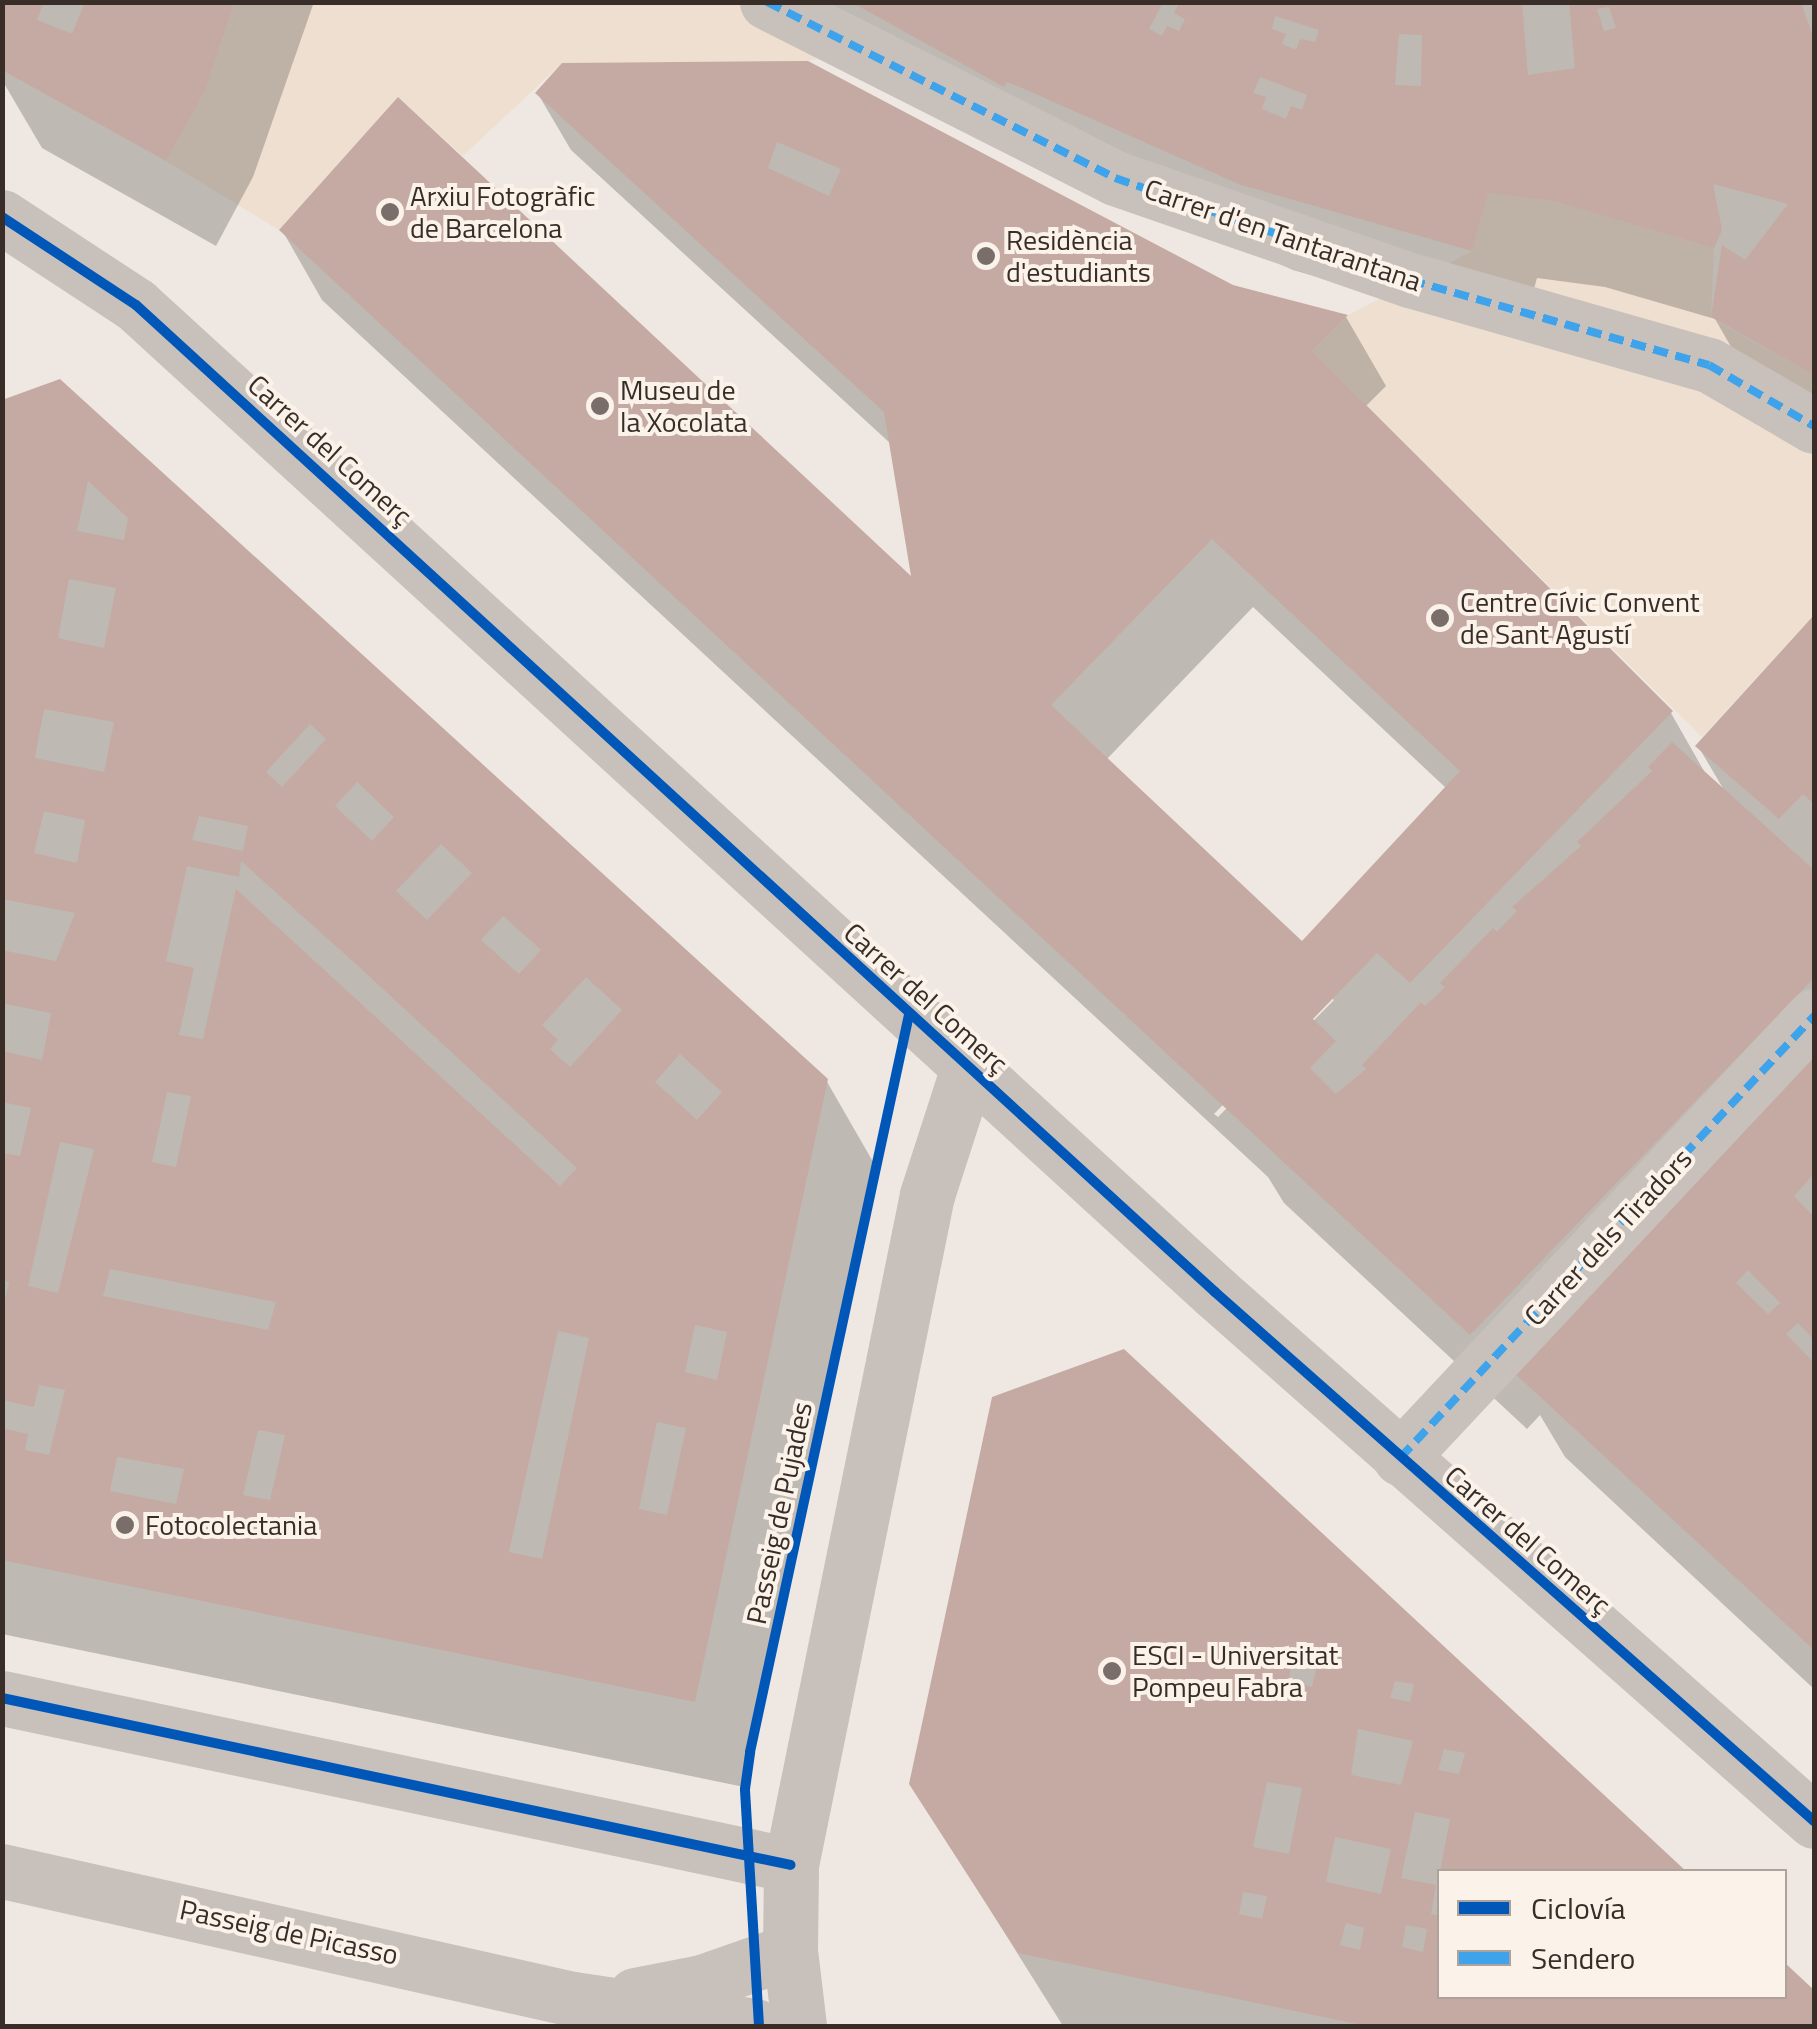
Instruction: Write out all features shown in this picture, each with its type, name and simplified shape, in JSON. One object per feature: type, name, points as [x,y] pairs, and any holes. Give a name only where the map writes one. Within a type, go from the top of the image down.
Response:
[{"type":"street","name":"Carrer d'en Tantarantana","points":[[768,2],[1116,178],[1410,280],[1709,365],[1814,426]]},
{"type":"street","name":"Carrer del Comerç","points":[[2,217],[136,305],[968,1068],[1400,1458],[1814,1822]]},
{"type":"street","name":"Carrer dels Tiradors","points":[[1400,1458],[1814,1016]]},
{"type":"street","points":[[800,2026],[790,1951],[792,1865],[926,1194],[968,1068]]},
{"type":"street","points":[[2,1698],[792,1865]]},
{"type":"street","name":"Passeig de Picasso","points":[[2,1871],[595,2013],[756,2026]]},
{"type":"street","points":[[595,2013],[790,1951]]},
{"type":"shaded area","points":[[235,3],[767,3],[859,49],[808,61],[562,63],[463,156],[398,97],[279,230],[166,161],[205,91]]},
{"type":"shaded area","points":[[1488,193],[1553,201],[1714,248],[1711,318],[1814,375],[1814,615],[1702,737],[1312,351],[1348,315],[1472,251]]},
{"type":"building","points":[[2,2],[44,2],[37,20],[72,34],[85,2],[235,2],[205,91],[166,161],[2,70]]},
{"type":"building","points":[[851,2],[1163,2],[1149,29],[1162,36],[1167,26],[1179,31],[1185,19],[1174,13],[1180,2],[1522,2],[1528,75],[1575,68],[1569,2],[1801,2],[1814,40],[1814,375],[1711,317],[1722,245],[1745,260],[1788,204],[1713,184],[1722,230],[1714,248],[1553,201],[1488,193],[1472,251],[1241,185],[1029,91],[1007,82],[1004,87]],"holes":[[[1609,7],[1616,28],[1604,31],[1597,9]],[[1275,16],[1319,30],[1315,42],[1300,39],[1296,50],[1282,44],[1286,34],[1272,29]],[[1399,34],[1422,35],[1421,86],[1395,85]],[[1260,77],[1307,95],[1302,110],[1291,106],[1286,119],[1262,109],[1266,97],[1253,93]]]},
{"type":"building","points":[[808,61],[1233,285],[1348,315],[1312,351],[1673,711],[1410,983],[1377,953],[1313,1019],[1336,1041],[1310,1068],[1336,1094],[1366,1069],[1362,1065],[1421,1002],[1425,1006],[1445,987],[1440,983],[1493,928],[1497,932],[1517,911],[1512,907],[1581,846],[1577,842],[1652,771],[1648,767],[1672,742],[1814,870],[1814,978],[1470,1335],[279,230],[398,97],[911,576],[884,412],[535,93],[562,63]],"holes":[[[777,142],[841,169],[829,196],[768,168]],[[1212,539],[1460,771],[1302,941],[1051,705]]]},
{"type":"building","points":[[60,379],[828,1079],[695,1702],[2,1560],[2,1428],[28,1434],[25,1450],[49,1455],[65,1390],[39,1385],[34,1407],[2,1400],[2,1312],[9,1282],[2,1281],[2,1153],[20,1156],[31,1108],[2,1102],[2,1051],[42,1060],[51,1013],[6,1004],[2,1011],[2,950],[56,961],[75,913],[2,899],[2,400]],"holes":[[[88,481],[128,518],[124,540],[77,531]],[[69,579],[116,588],[104,648],[58,638]],[[44,709],[114,722],[104,772],[35,758]],[[310,724],[326,739],[282,787],[266,772]],[[357,782],[394,817],[372,841],[335,806]],[[44,811],[85,820],[77,863],[34,853]],[[199,816],[248,826],[243,851],[192,840]],[[441,844],[472,873],[427,920],[396,891]],[[241,861],[577,1168],[560,1186],[236,889],[203,1039],[179,1035],[194,968],[166,961],[187,866],[239,877]],[[503,916],[541,950],[519,974],[481,940]],[[586,977],[622,1010],[570,1067],[550,1049],[558,1040],[542,1025]],[[680,1054],[722,1092],[697,1120],[655,1082]],[[167,1092],[191,1096],[176,1167],[152,1162]],[[60,1142],[94,1149],[58,1293],[28,1286]],[[110,1269],[276,1302],[268,1330],[103,1296]],[[695,1325],[727,1332],[717,1380],[685,1372]],[[558,1331],[589,1338],[542,1559],[509,1552]],[[657,1422],[686,1428],[667,1515],[639,1509]],[[258,1430],[285,1435],[270,1500],[243,1495]],[[117,1457],[184,1469],[176,1504],[110,1491]]]},
{"type":"building","points":[[1814,615],[1814,804],[1803,794],[1779,819],[1695,746]]},
{"type":"building","points":[[1814,1057],[1814,1174],[1794,1196],[1814,1217],[1814,1340],[1798,1323],[1786,1334],[1814,1363],[1814,1650],[1512,1371]],"holes":[[[1748,1270],[1780,1303],[1768,1314],[1736,1283]]]},
{"type":"building","name":"ESCI - Universitat Pompeu Fabra","points":[[1124,1349],[1684,1869],[1441,1869],[1450,1819],[1415,1812],[1401,1878],[1436,1885],[1431,1914],[1437,1915],[1437,1999],[1787,1999],[1787,1965],[1814,1990],[1814,2026],[1366,2026],[1018,1953],[909,1784],[992,1397]],"holes":[[[1293,1660],[1317,1665],[1312,1687],[1288,1681]],[[1395,1681],[1414,1684],[1410,1702],[1390,1698]],[[1358,1729],[1413,1741],[1401,1785],[1351,1775]],[[1444,1749],[1465,1753],[1459,1774],[1438,1770]],[[1267,1782],[1302,1788],[1289,1854],[1253,1847]],[[1335,1837],[1391,1849],[1381,1894],[1326,1882]],[[1243,1892],[1267,1896],[1262,1919],[1239,1914]],[[1346,1923],[1364,1928],[1360,1950],[1340,1945]],[[1406,1925],[1427,1929],[1423,1952],[1402,1947]]]},
{"type":"marked path","points":[[767,2],[1115,178],[1410,280],[1709,365],[1814,426]]},
{"type":"marked path","points":[[1400,1458],[1814,1016]]},
{"type":"cycle path","points":[[2,217],[136,305],[1215,1292],[1814,1821]]},
{"type":"cycle path","name":"Passeig de Pujades","points":[[759,2026],[745,1789],[750,1752],[909,1015]]},
{"type":"cycle path","points":[[2,1698],[791,1865]]},
{"type":"place","name":"Arxiu Fotogràfic de Barcelona","points":[[390,212]]},
{"type":"place","name":"Residència d'estudiants","points":[[986,256]]},
{"type":"place","name":"Museu de la Xocolata","points":[[600,406]]},
{"type":"place","name":"Centre Cívic Convent de Sant Agustí","points":[[1440,618]]},
{"type":"place","name":"Fotocolectania","points":[[125,1525]]},
{"type":"place","name":"ESCI - Universitat Pompeu Fabra","points":[[1112,1671]]}]
